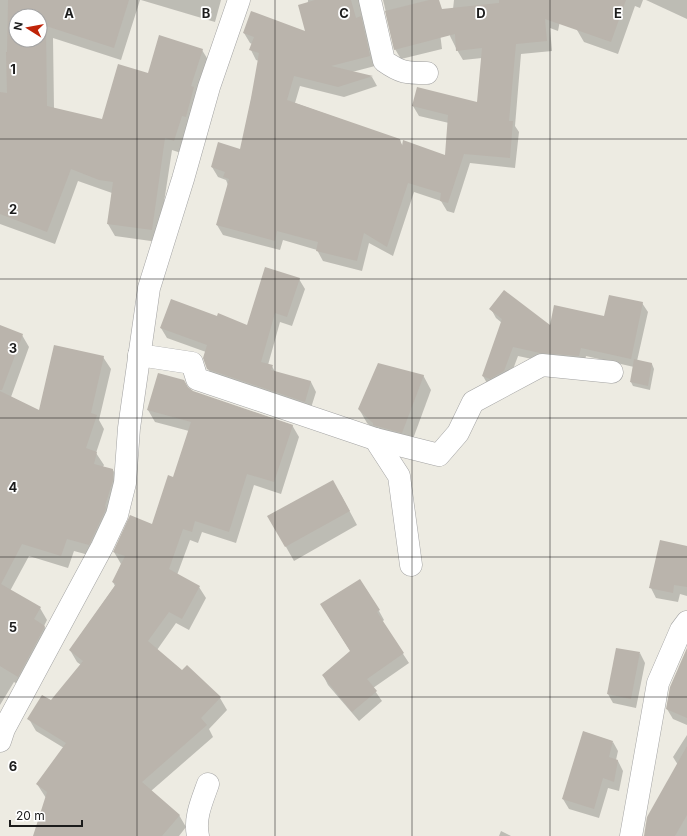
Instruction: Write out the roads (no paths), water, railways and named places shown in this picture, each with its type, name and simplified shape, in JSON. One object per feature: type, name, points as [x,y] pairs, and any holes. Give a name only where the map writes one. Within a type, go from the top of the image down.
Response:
[{"type":"street","points":[[1,732],[102,547],[117,515],[125,483],[129,428],[149,288],[183,179],[209,88],[239,0]]},
{"type":"street","points":[[370,0],[384,61],[407,73],[427,74]]},
{"type":"street","points":[[139,355],[192,363],[197,379],[375,439],[439,455],[458,433],[474,402],[542,364],[612,372]]},
{"type":"street","points":[[375,439],[400,476],[411,565]]},
{"type":"street","points":[[631,836],[658,683],[681,630],[687,622]]},
{"type":"street","points":[[198,836],[196,828],[198,810],[208,784]]}]
